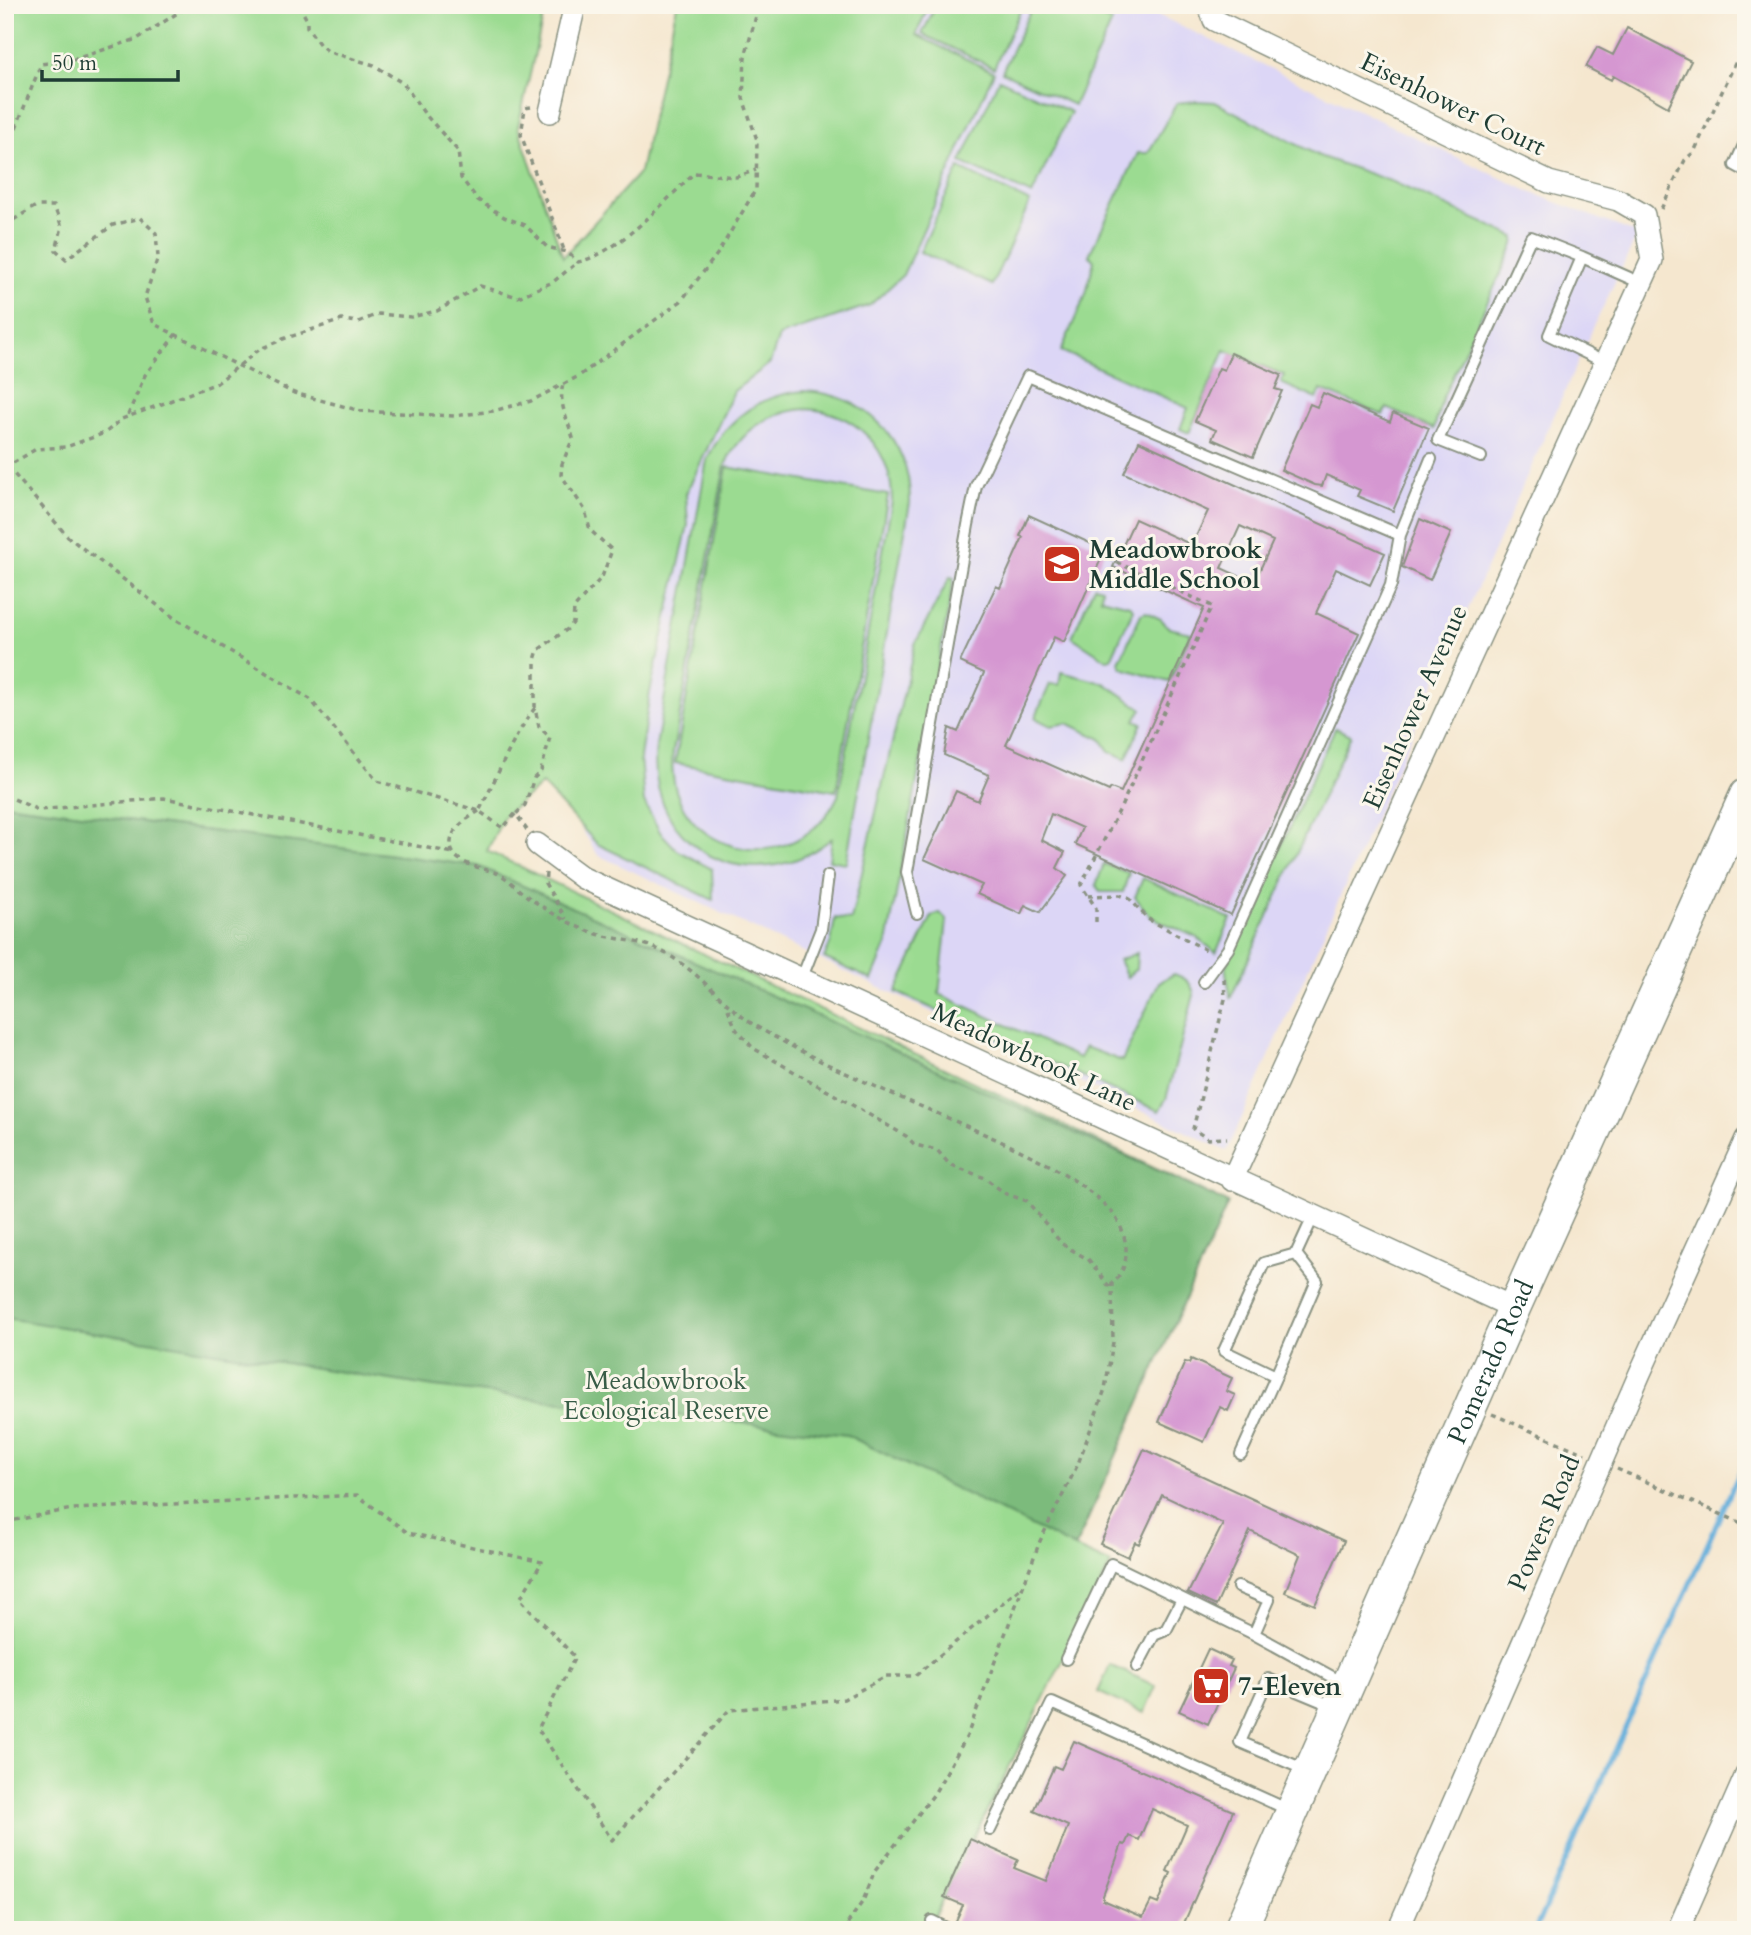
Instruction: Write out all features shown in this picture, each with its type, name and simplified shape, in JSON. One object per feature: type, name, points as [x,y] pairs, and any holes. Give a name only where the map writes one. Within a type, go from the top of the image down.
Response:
[{"type":"main road","name":"Pomerado Road","points":[[1240,1930],[1514,1308],[1746,794]]},
{"type":"street","points":[[550,112],[576,5]]},
{"type":"street","name":"Eisenhower Court","points":[[1209,5],[1214,20],[1549,182],[1618,200],[1644,215],[1646,225]]},
{"type":"street","name":"Eisenhower Avenue","points":[[1232,1180],[1652,260],[1646,225]]},
{"type":"street","name":"Meadowbrook Lane","points":[[538,845],[583,878],[1514,1308]]},
{"type":"street","name":"Powers Road","points":[[1398,1930],[1640,1373],[1746,1139]]},
{"type":"street","points":[[1678,1930],[1746,1775]]},
{"type":"lane","points":[[1746,126],[1745,143],[1735,165],[1746,171]]},
{"type":"lane","points":[[1481,457],[1438,440],[1531,237],[1641,283]]},
{"type":"lane","points":[[1582,257],[1549,335],[1604,362]]},
{"type":"lane","points":[[916,912],[907,872],[976,486],[1028,376],[1400,535]]},
{"type":"lane","points":[[1204,982],[1228,949],[1391,586],[1400,535],[1431,459]]},
{"type":"lane","points":[[801,980],[821,929],[828,876]]},
{"type":"lane","points":[[1276,1376],[1224,1351],[1264,1263],[1296,1254],[1313,1217]]},
{"type":"lane","points":[[1241,1454],[1317,1281],[1296,1254]]},
{"type":"lane","points":[[1066,1659],[1111,1564],[1254,1634],[1342,1697]]},
{"type":"lane","points":[[1238,1587],[1269,1600],[1254,1634]]},
{"type":"lane","points":[[1137,1668],[1154,1635],[1166,1630],[1182,1599]]},
{"type":"lane","points":[[1309,1772],[1240,1742],[1268,1679],[1342,1697]]},
{"type":"lane","points":[[990,1830],[1052,1703],[1292,1811]]},
{"type":"lane","points":[[932,1921],[950,1930]]},
{"type":"path","points":[[5,156],[41,64],[72,60],[137,39],[190,5]]},
{"type":"path","points":[[299,5],[307,20],[307,27],[320,45],[340,56],[374,65],[404,84],[424,113],[458,151],[461,178],[478,200],[504,217],[525,225],[547,247],[565,252],[578,262]]},
{"type":"path","points":[[5,225],[37,206],[54,206],[62,227],[56,250],[66,259],[113,225],[140,218],[156,233],[159,257],[145,297],[154,324],[294,393],[361,411],[454,416],[493,411],[531,401],[591,368],[681,301],[718,253],[756,190],[757,140],[743,98],[746,57],[759,5]]},
{"type":"path","points":[[1646,225],[1654,221],[1685,160],[1694,152],[1746,40]]},
{"type":"path","points":[[550,112],[525,108],[520,127],[565,252]]},
{"type":"path","points":[[563,384],[561,393],[565,420],[573,438],[562,464],[561,475],[585,510],[590,530],[612,550],[602,577],[574,608],[573,622],[569,628],[538,650],[535,660],[535,708],[539,727],[550,737],[546,761],[534,778],[525,805],[503,828],[479,810],[377,781],[310,699],[173,617],[68,537],[7,467],[36,449],[66,447],[105,433],[127,417],[217,383],[260,349],[283,339],[342,320],[358,322],[379,314],[411,317],[437,311],[480,286],[519,297],[553,282],[578,262],[594,258],[656,211],[694,173],[736,177],[757,170]]},
{"type":"path","points":[[127,417],[145,375],[176,334]]},
{"type":"path","points":[[1096,922],[1096,908],[1081,885],[1127,793],[1212,606],[1105,557]]},
{"type":"path","points":[[1149,583],[1152,578]]},
{"type":"path","points":[[1168,686],[1175,689]]},
{"type":"path","points":[[454,853],[451,847],[453,834],[459,825],[479,810],[501,772],[514,741],[535,708]]},
{"type":"path","points":[[1159,708],[1165,711]]},
{"type":"path","points":[[1122,790],[1127,793]]},
{"type":"path","points":[[5,795],[38,810],[164,798],[454,853],[480,870],[491,870],[508,879],[525,895],[566,921],[592,933],[657,948],[706,982],[726,1005],[784,1042],[1019,1149],[1084,1188],[1115,1215],[1126,1244],[1123,1265],[1118,1278],[1112,1283],[1113,1342],[1105,1389],[1078,1464],[1049,1518],[958,1754],[934,1794],[880,1864],[863,1901],[843,1930]]},
{"type":"path","points":[[516,814],[538,845]]},
{"type":"path","points":[[545,883],[566,921]]},
{"type":"path","points":[[1088,896],[1120,895],[1130,899],[1148,919],[1203,947],[1218,963],[1226,985],[1225,999],[1194,1129],[1208,1139],[1227,1138]]},
{"type":"path","points":[[726,1005],[736,1029],[753,1048],[906,1136],[915,1145],[937,1150],[949,1164],[985,1178],[1006,1194],[1027,1201],[1062,1244],[1088,1260],[1112,1291]]},
{"type":"path","points":[[5,1521],[72,1508],[357,1495],[408,1534],[542,1562],[520,1599],[575,1657],[538,1729],[612,1840],[730,1710],[844,1699],[886,1676],[915,1676],[1025,1584]]},
{"type":"path","points":[[1698,1504],[1745,1524]]},
{"type":"shaded area","name":"Meadowbrook Middle School","points":[[873,5],[1137,5],[1530,192],[1638,234],[1593,328],[1227,1151],[598,855],[575,819],[542,784]]},
{"type":"green space","name":"Meadowbrook Ecological Reserve","points":[[5,5],[541,5],[545,9],[518,127],[563,257],[640,172],[677,5],[929,5],[916,35],[994,72],[903,275],[870,305],[779,336],[770,363],[734,391],[686,494],[688,525],[650,692],[640,757],[644,802],[660,832],[677,850],[712,869],[713,900],[597,844],[542,784],[504,816],[487,851],[1228,1203],[1075,1548],[1111,1564],[932,1921],[925,1925],[904,1930],[875,1923],[872,1930],[5,1930],[5,963],[474,866],[5,804]]},
{"type":"green space","points":[[936,5],[1023,5],[994,68],[922,34]]},
{"type":"green space","points":[[1033,5],[1076,5],[1112,22],[1074,105],[1002,72]]},
{"type":"green space","points":[[999,79],[1071,112],[1032,195],[961,162]]},
{"type":"green space","points":[[1215,102],[1319,156],[1393,182],[1515,237],[1514,245],[1443,397],[1434,429],[1387,408],[1383,415],[1321,390],[1317,399],[1281,383],[1284,375],[1225,350],[1189,433],[1180,429],[1188,408],[1061,351],[1086,294],[1094,261],[1089,255],[1138,153],[1148,153],[1177,103]]},
{"type":"green space","points":[[959,168],[1030,202],[992,285],[920,252]]},
{"type":"green space","points":[[804,391],[847,401],[881,424],[903,459],[910,503],[846,863],[829,860],[832,838],[801,857],[770,866],[739,865],[710,856],[686,838],[668,814],[657,783],[656,746],[707,459],[724,432],[746,411],[759,403],[788,393]],"holes":[[[792,411],[823,411],[855,425],[868,436],[886,465],[892,501],[838,796],[818,824],[792,842],[764,849],[735,846],[709,835],[688,815],[675,787],[673,752],[725,465],[739,442],[757,425]]]},
{"type":"green space","points":[[727,467],[888,495],[836,791],[675,763]]},
{"type":"green space","points":[[950,577],[954,578],[887,944],[872,980],[824,958],[831,942],[835,918],[851,920],[915,644]]},
{"type":"green space","points":[[1094,586],[1102,588],[1101,598],[1131,605],[1133,610],[1111,659],[1107,660],[1072,637]]},
{"type":"green space","points":[[1146,612],[1161,619],[1169,628],[1191,633],[1169,682],[1122,668],[1119,662],[1141,614]]},
{"type":"green space","points":[[1061,672],[1104,683],[1142,709],[1135,720],[1142,723],[1126,759],[1109,751],[1101,739],[1067,723],[1051,726],[1035,718],[1050,684],[1059,685]]},
{"type":"green space","points":[[1335,728],[1351,735],[1230,999],[1226,966]]},
{"type":"green space","name":"Meadowbrook Ecological Reserve","points":[[5,804],[478,866],[870,1039],[1228,1203],[1075,1548],[847,1435],[434,1387],[5,1318]]},
{"type":"green space","points":[[1104,864],[1129,873],[1123,892],[1100,892],[1096,885]]},
{"type":"green space","points":[[1143,878],[1231,919],[1216,953],[1198,938],[1151,917],[1135,897]]},
{"type":"green space","points":[[940,913],[947,920],[939,994],[1079,1058],[1085,1047],[1122,1061],[1159,982],[1174,974],[1188,982],[1194,995],[1166,1099],[1159,1111],[896,992],[932,916]]},
{"type":"green space","points":[[1137,953],[1136,969],[1127,977],[1119,960]]},
{"type":"green space","points":[[1110,1665],[1156,1686],[1144,1713],[1098,1692]]},
{"type":"building","points":[[1627,28],[1691,61],[1668,107],[1613,76],[1611,80],[1586,67],[1597,47],[1613,55]]},
{"type":"building","points":[[1231,353],[1281,375],[1275,389],[1282,391],[1253,457],[1212,439],[1216,430],[1195,421],[1219,368],[1224,370]]},
{"type":"building","points":[[1323,393],[1390,422],[1393,413],[1429,428],[1393,511],[1357,496],[1360,490],[1326,475],[1322,486],[1281,470],[1310,404],[1317,407]]},
{"type":"building","points":[[1139,441],[1385,553],[1370,585],[1336,569],[1316,613],[1359,633],[1231,915],[1075,844],[1082,828],[1051,814],[1041,840],[1065,852],[1057,868],[1067,876],[1040,912],[1025,905],[1021,914],[977,894],[982,885],[924,859],[956,791],[978,801],[989,775],[944,755],[949,728],[958,732],[984,673],[960,662],[996,586],[1000,588],[1023,537],[1020,536],[1029,515],[1105,550],[1064,642],[1054,637],[1006,745],[1109,791],[1111,788],[1121,792],[1204,608],[1113,567],[1135,519],[1192,545],[1208,511],[1124,473]],"holes":[[[1240,526],[1273,541],[1254,583],[1221,568]]]},
{"type":"building","points":[[1420,519],[1451,533],[1430,580],[1402,567]]},
{"type":"building","points":[[1191,1359],[1232,1378],[1226,1391],[1235,1395],[1228,1411],[1220,1407],[1204,1442],[1159,1422],[1185,1362],[1189,1363]]},
{"type":"building","points":[[1144,1449],[1344,1541],[1315,1605],[1285,1592],[1300,1555],[1250,1531],[1216,1606],[1188,1593],[1223,1524],[1162,1495],[1139,1544],[1135,1542],[1128,1557],[1100,1544]]},
{"type":"building","points":[[1208,1649],[1232,1660],[1229,1666],[1234,1668],[1208,1724],[1179,1711]]},
{"type":"building","points":[[1074,1741],[1233,1811],[1181,1930],[971,1930],[955,1923],[963,1905],[944,1897],[970,1839],[1018,1860],[1014,1868],[1046,1881],[1068,1826],[1034,1811],[1054,1766],[1061,1769]],"holes":[[[1152,1809],[1187,1825],[1167,1871],[1171,1873],[1158,1904],[1151,1901],[1143,1917],[1103,1900],[1122,1844],[1125,1845],[1129,1836],[1139,1840]]]},
{"type":"waterway","points":[[1535,1930],[1746,1458]]},
{"type":"place","name":"Meadowbrook Middle School","points":[[1062,564]]},
{"type":"place","name":"7-Eleven","points":[[1211,1686]]}]
